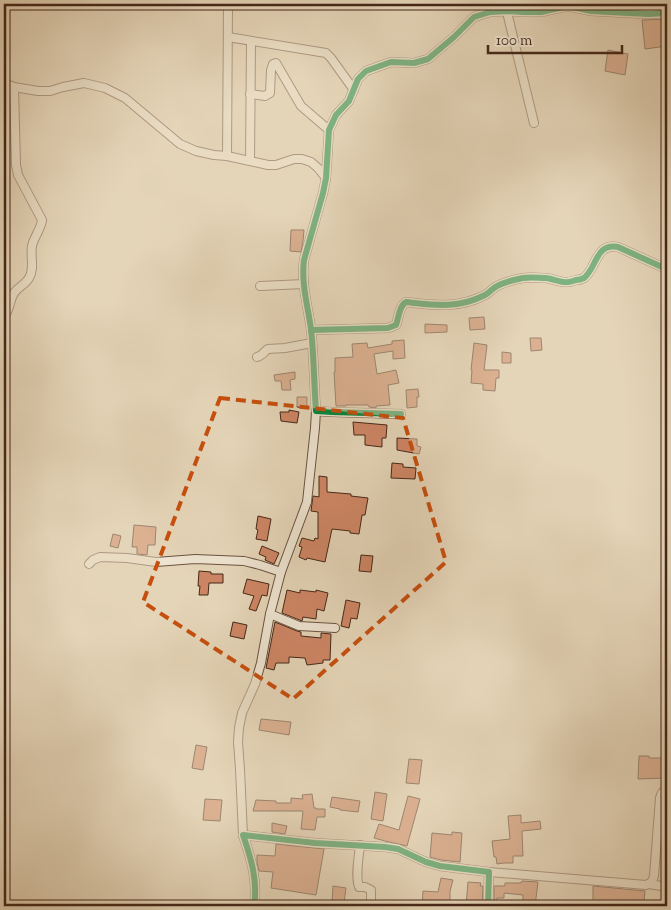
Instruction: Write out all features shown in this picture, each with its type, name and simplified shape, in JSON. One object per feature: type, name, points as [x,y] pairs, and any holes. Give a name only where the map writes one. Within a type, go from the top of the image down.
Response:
[{"type":"street","points":[[227,156],[228,4]]},
{"type":"street","points":[[254,906],[254,876],[251,859],[243,835],[238,742],[239,728],[242,713],[261,663],[270,614],[281,572],[307,502],[316,411],[311,330],[303,269],[326,178],[329,130],[336,116],[349,101],[358,79],[366,71],[391,62],[414,63],[428,59],[474,17],[506,7],[523,12],[541,12],[568,5],[591,11],[667,13]]},
{"type":"street","points":[[506,7],[534,123]]},
{"type":"street","points":[[228,37],[326,53],[354,90]]},
{"type":"street","points":[[250,161],[251,41]]},
{"type":"street","points":[[250,94],[265,96],[270,93],[271,70],[276,63],[301,106],[329,130]]},
{"type":"street","points":[[4,83],[14,87],[38,91],[50,91],[84,83],[105,88],[125,98],[180,144],[196,151],[276,165],[294,158],[302,159],[311,162],[326,178]]},
{"type":"street","points":[[4,316],[7,314],[14,292],[22,287],[30,277],[32,271],[32,247],[42,220],[18,175],[14,87]]},
{"type":"street","points":[[311,330],[388,328],[396,325],[403,303],[453,305],[476,299],[496,287],[514,280],[534,278],[570,283],[584,278],[600,252],[613,246],[667,269]]},
{"type":"street","points":[[260,286],[304,284]]},
{"type":"street","points":[[257,357],[261,356],[268,349],[312,343]]},
{"type":"street","points":[[316,411],[402,414]]},
{"type":"street","points":[[89,564],[100,557],[156,562],[195,560],[244,561],[260,564],[281,572]]},
{"type":"street","points":[[270,614],[299,626],[335,628]]},
{"type":"street","points":[[649,884],[654,876],[660,798],[661,794],[667,790]]},
{"type":"street","points":[[243,835],[398,849],[426,862],[440,866],[667,887]]},
{"type":"street","points":[[360,845],[358,885],[371,890],[371,906]]},
{"type":"street","points":[[488,906],[489,872]]},
{"type":"highlighted area","points":[[220,398],[403,418],[446,562],[293,699],[143,602]]},
{"type":"building","points":[[667,19],[667,46],[645,49],[642,20]]},
{"type":"building","points":[[608,50],[628,54],[625,75],[605,71]]},
{"type":"building","points":[[291,230],[304,230],[301,252],[290,251]]},
{"type":"building","points":[[484,317],[485,329],[470,330],[469,318]]},
{"type":"building","points":[[425,324],[447,325],[447,332],[425,333]]},
{"type":"building","points":[[530,338],[541,338],[542,350],[531,351]]},
{"type":"building","points":[[404,340],[405,358],[393,359],[393,351],[374,354],[377,374],[396,370],[399,383],[388,385],[390,405],[376,406],[376,408],[369,407],[368,405],[336,406],[335,358],[353,357],[352,344],[367,343],[368,348],[392,344],[392,341]]},
{"type":"building","points":[[474,343],[487,345],[484,370],[499,370],[495,391],[483,390],[483,384],[471,383]]},
{"type":"building","points":[[502,352],[511,353],[511,363],[502,363]]},
{"type":"building","points":[[295,372],[295,379],[290,380],[291,390],[282,390],[281,381],[275,381],[274,375]]},
{"type":"building","points":[[418,389],[417,407],[407,408],[406,390]]},
{"type":"building","points":[[297,397],[307,397],[307,408],[297,407]]},
{"type":"building","points":[[289,410],[299,412],[297,423],[281,421],[280,412],[289,412]]},
{"type":"building","points":[[353,422],[387,425],[386,438],[382,438],[382,447],[365,445],[365,435],[354,435]]},
{"type":"building","points":[[397,438],[417,439],[417,446],[421,447],[419,454],[397,450]]},
{"type":"building","points":[[392,463],[403,464],[403,467],[416,468],[415,479],[391,478]]},
{"type":"building","points":[[319,476],[327,477],[327,492],[368,498],[365,515],[362,515],[359,534],[332,529],[325,562],[307,558],[306,560],[299,557],[302,547],[299,546],[302,538],[314,541],[315,538],[318,539],[318,512],[311,511],[313,496],[319,497]]},
{"type":"building","points":[[258,516],[271,519],[267,541],[256,539]]},
{"type":"building","points":[[134,525],[156,527],[155,545],[148,545],[147,555],[137,554],[137,547],[132,547]]},
{"type":"building","points":[[113,534],[121,536],[118,548],[110,546]]},
{"type":"building","points":[[262,546],[279,553],[274,564],[265,560],[266,557],[259,554]]},
{"type":"building","points":[[361,555],[373,556],[371,572],[359,571]]},
{"type":"building","points":[[199,571],[223,574],[223,583],[209,583],[208,595],[199,595]]},
{"type":"building","points":[[247,579],[269,584],[267,596],[262,595],[256,611],[249,609],[254,596],[243,593]]},
{"type":"building","points":[[287,590],[300,593],[300,590],[316,592],[316,590],[328,593],[324,611],[317,609],[316,619],[303,617],[302,621],[282,613]]},
{"type":"building","points":[[346,600],[360,603],[357,619],[351,618],[349,628],[341,626]]},
{"type":"building","points":[[233,622],[247,625],[244,639],[230,636]]},
{"type":"building","points":[[275,622],[301,632],[301,636],[321,638],[321,633],[331,634],[330,660],[307,665],[305,658],[289,657],[289,663],[276,663],[274,670],[266,668]]},
{"type":"building","points":[[261,719],[291,722],[289,735],[259,730]]},
{"type":"building","points":[[196,745],[207,747],[203,770],[192,768]]},
{"type":"building","points":[[639,756],[665,758],[665,778],[638,779]]},
{"type":"building","points":[[409,759],[422,760],[419,784],[406,783]]},
{"type":"building","points":[[375,792],[387,794],[383,821],[371,819]]},
{"type":"building","points":[[312,794],[314,808],[325,809],[325,817],[317,817],[315,830],[301,829],[303,811],[253,811],[256,800],[291,803],[291,798],[303,799],[302,795]]},
{"type":"building","points":[[408,796],[420,799],[407,846],[374,838],[379,824],[399,830]]},
{"type":"building","points":[[332,797],[360,801],[358,812],[330,807]]},
{"type":"building","points":[[205,799],[222,800],[220,821],[203,820]]},
{"type":"building","points":[[521,815],[521,823],[540,821],[541,829],[522,831],[523,856],[513,856],[513,863],[497,864],[492,841],[510,839],[508,816]]},
{"type":"building","points":[[272,823],[287,826],[285,834],[272,832]]},
{"type":"building","points":[[452,832],[462,833],[460,862],[430,857],[432,833],[452,835]]},
{"type":"building","points":[[276,844],[324,849],[316,895],[271,888],[273,872],[259,871],[257,855],[275,856]]},
{"type":"building","points":[[441,878],[453,880],[450,902],[445,902],[444,906],[422,906],[423,891],[438,892]]},
{"type":"building","points":[[522,881],[538,882],[535,906],[523,906],[523,895],[504,893],[504,898],[497,898],[497,906],[494,906],[494,886],[505,886],[505,883],[521,883]]},
{"type":"building","points":[[468,882],[481,883],[480,886],[483,886],[482,906],[466,906]]},
{"type":"building","points":[[333,886],[346,888],[344,903],[332,902]]},
{"type":"building","points":[[593,886],[645,891],[644,901],[629,901],[629,906],[616,906],[616,903],[593,903]]},
{"type":"cycle path","points":[[401,414],[316,411],[312,339],[303,278],[304,260],[326,178],[329,130],[336,115],[349,101],[358,79],[366,71],[391,62],[414,63],[428,59],[474,17],[490,12],[541,12],[568,6],[591,11],[667,13]]},
{"type":"cycle path","points":[[311,330],[388,328],[396,325],[401,309],[406,302],[456,304],[485,295],[501,284],[523,278],[546,278],[564,282],[584,278],[601,252],[610,247],[618,247],[667,269]]},
{"type":"cycle path","points":[[254,906],[254,879],[243,835],[315,843],[385,847],[398,849],[426,862],[440,866],[489,872],[488,906]]}]
